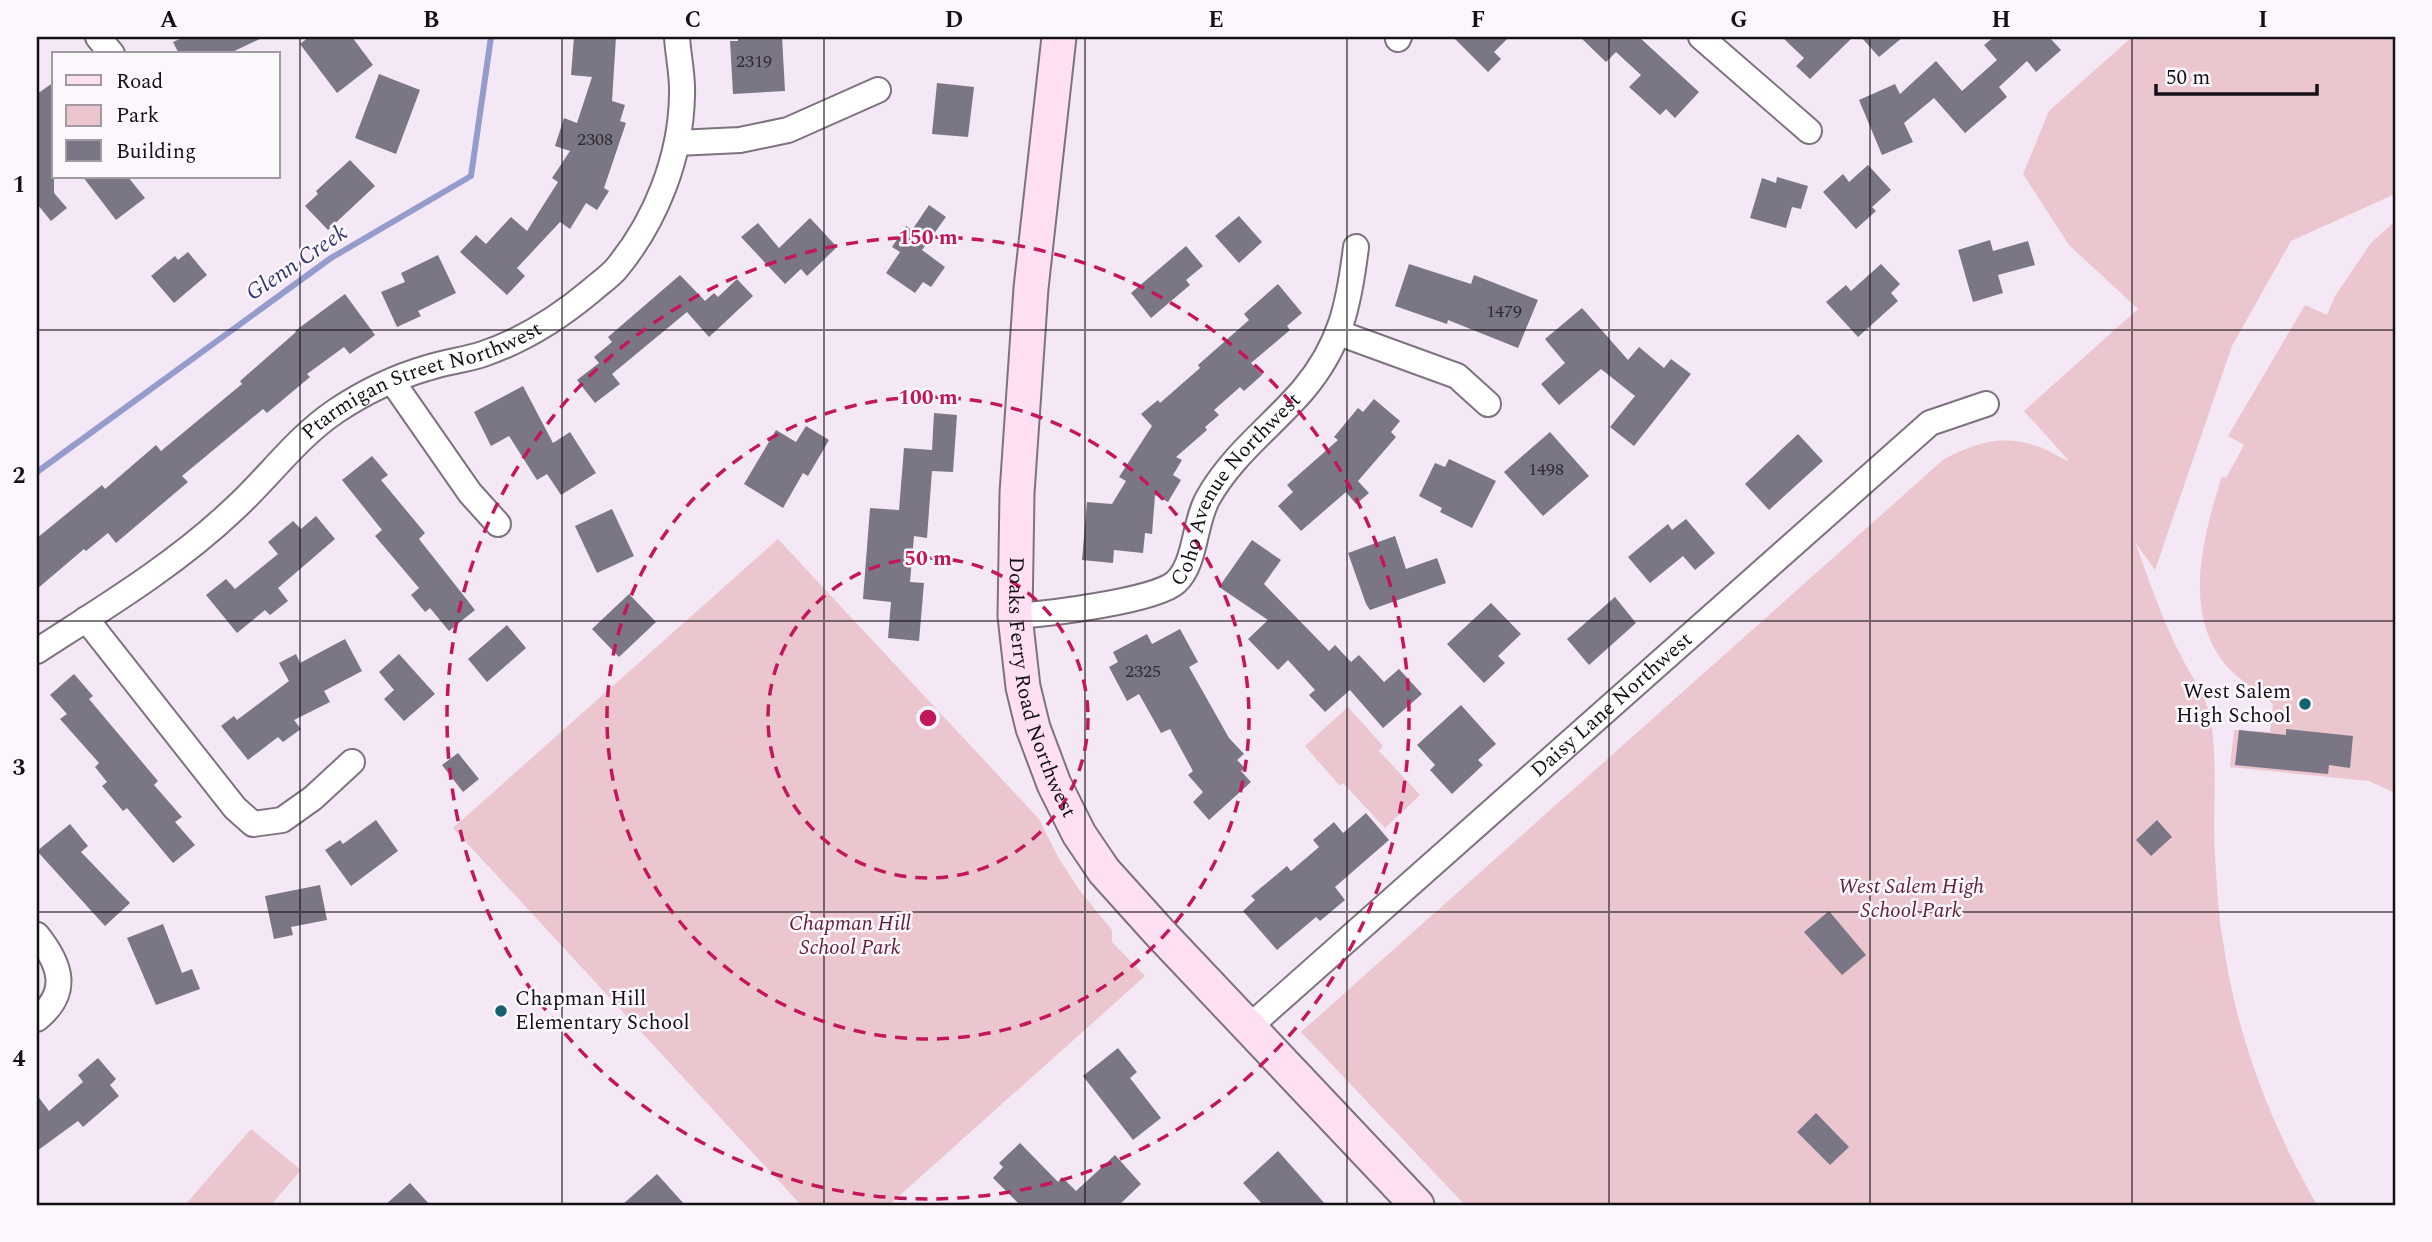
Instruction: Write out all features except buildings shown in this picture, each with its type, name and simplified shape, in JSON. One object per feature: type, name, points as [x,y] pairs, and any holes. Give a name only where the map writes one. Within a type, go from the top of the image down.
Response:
[{"type":"main road","name":"Doaks Ferry Road Northwest","points":[[1059,37],[1031,288],[1017,493],[1015,616],[1023,687],[1032,728],[1054,784],[1079,834],[1104,871],[1417,1205]]},
{"type":"street","points":[[98,37],[111,52]]},
{"type":"street","name":"Ptarmigan Street Northwest","points":[[37,651],[146,580],[193,545],[235,509],[297,442],[337,410],[392,381],[426,368],[484,354],[537,330],[570,308],[614,271],[637,240],[662,193],[677,143],[682,94],[677,37]]},
{"type":"street","points":[[1700,37],[1809,131]]},
{"type":"street","points":[[677,143],[740,139],[788,130],[878,90]]},
{"type":"street","name":"Coho Avenue Northwest","points":[[1015,616],[1057,614],[1157,592],[1176,582],[1187,566],[1207,499],[1255,437],[1303,390],[1339,333],[1351,291],[1356,247]]},
{"type":"street","points":[[1339,333],[1457,376],[1488,404]]},
{"type":"street","points":[[392,381],[470,493],[498,524]]},
{"type":"street","name":"Daisy Lane Northwest","points":[[1249,1027],[1930,423],[1986,404]]},
{"type":"street","points":[[86,619],[235,808],[253,824],[282,820],[313,798],[352,762]]},
{"type":"street","points":[[37,935],[57,965],[60,981],[55,998],[37,1019]]},
{"type":"green space","name":"West Salem High School Park","points":[[2132,37],[2395,37],[2395,194],[2291,241],[2232,346],[2155,570],[2135,542],[2168,628],[2207,705],[2214,747],[2214,839],[2218,898],[2229,976],[2257,1078],[2284,1142],[2317,1205],[1465,1205],[1301,1032],[1944,459],[1980,444],[2014,441],[2040,447],[2070,462],[2024,411],[2138,309],[2069,245],[2023,174],[2049,111]]},
{"type":"green space","points":[[2395,221],[2395,793],[2369,781],[2230,767],[2234,730],[2270,732],[2273,704],[2229,669],[2211,642],[2203,619],[2200,571],[2209,522],[2222,476],[2226,478],[2244,445],[2228,436],[2305,305],[2327,315],[2335,296],[2371,243]]},
{"type":"green space","name":"Chapman Hill School Park","points":[[778,539],[1039,819],[1058,857],[1080,891],[1112,930],[1112,942],[1145,976],[889,1205],[801,1205],[453,828]]},
{"type":"green space","points":[[1348,707],[1383,746],[1379,751],[1420,795],[1385,828],[1343,783],[1340,786],[1305,746]]},
{"type":"green space","points":[[251,1129],[301,1170],[271,1205],[185,1205]]},
{"type":"waterway","name":"Glenn Creek","points":[[37,472],[331,258],[471,176],[491,37]]},
{"type":"place","name":"West Salem High School","points":[[2305,704]]},
{"type":"place","name":"Chapman Hill Elementary School","points":[[501,1011]]}]
